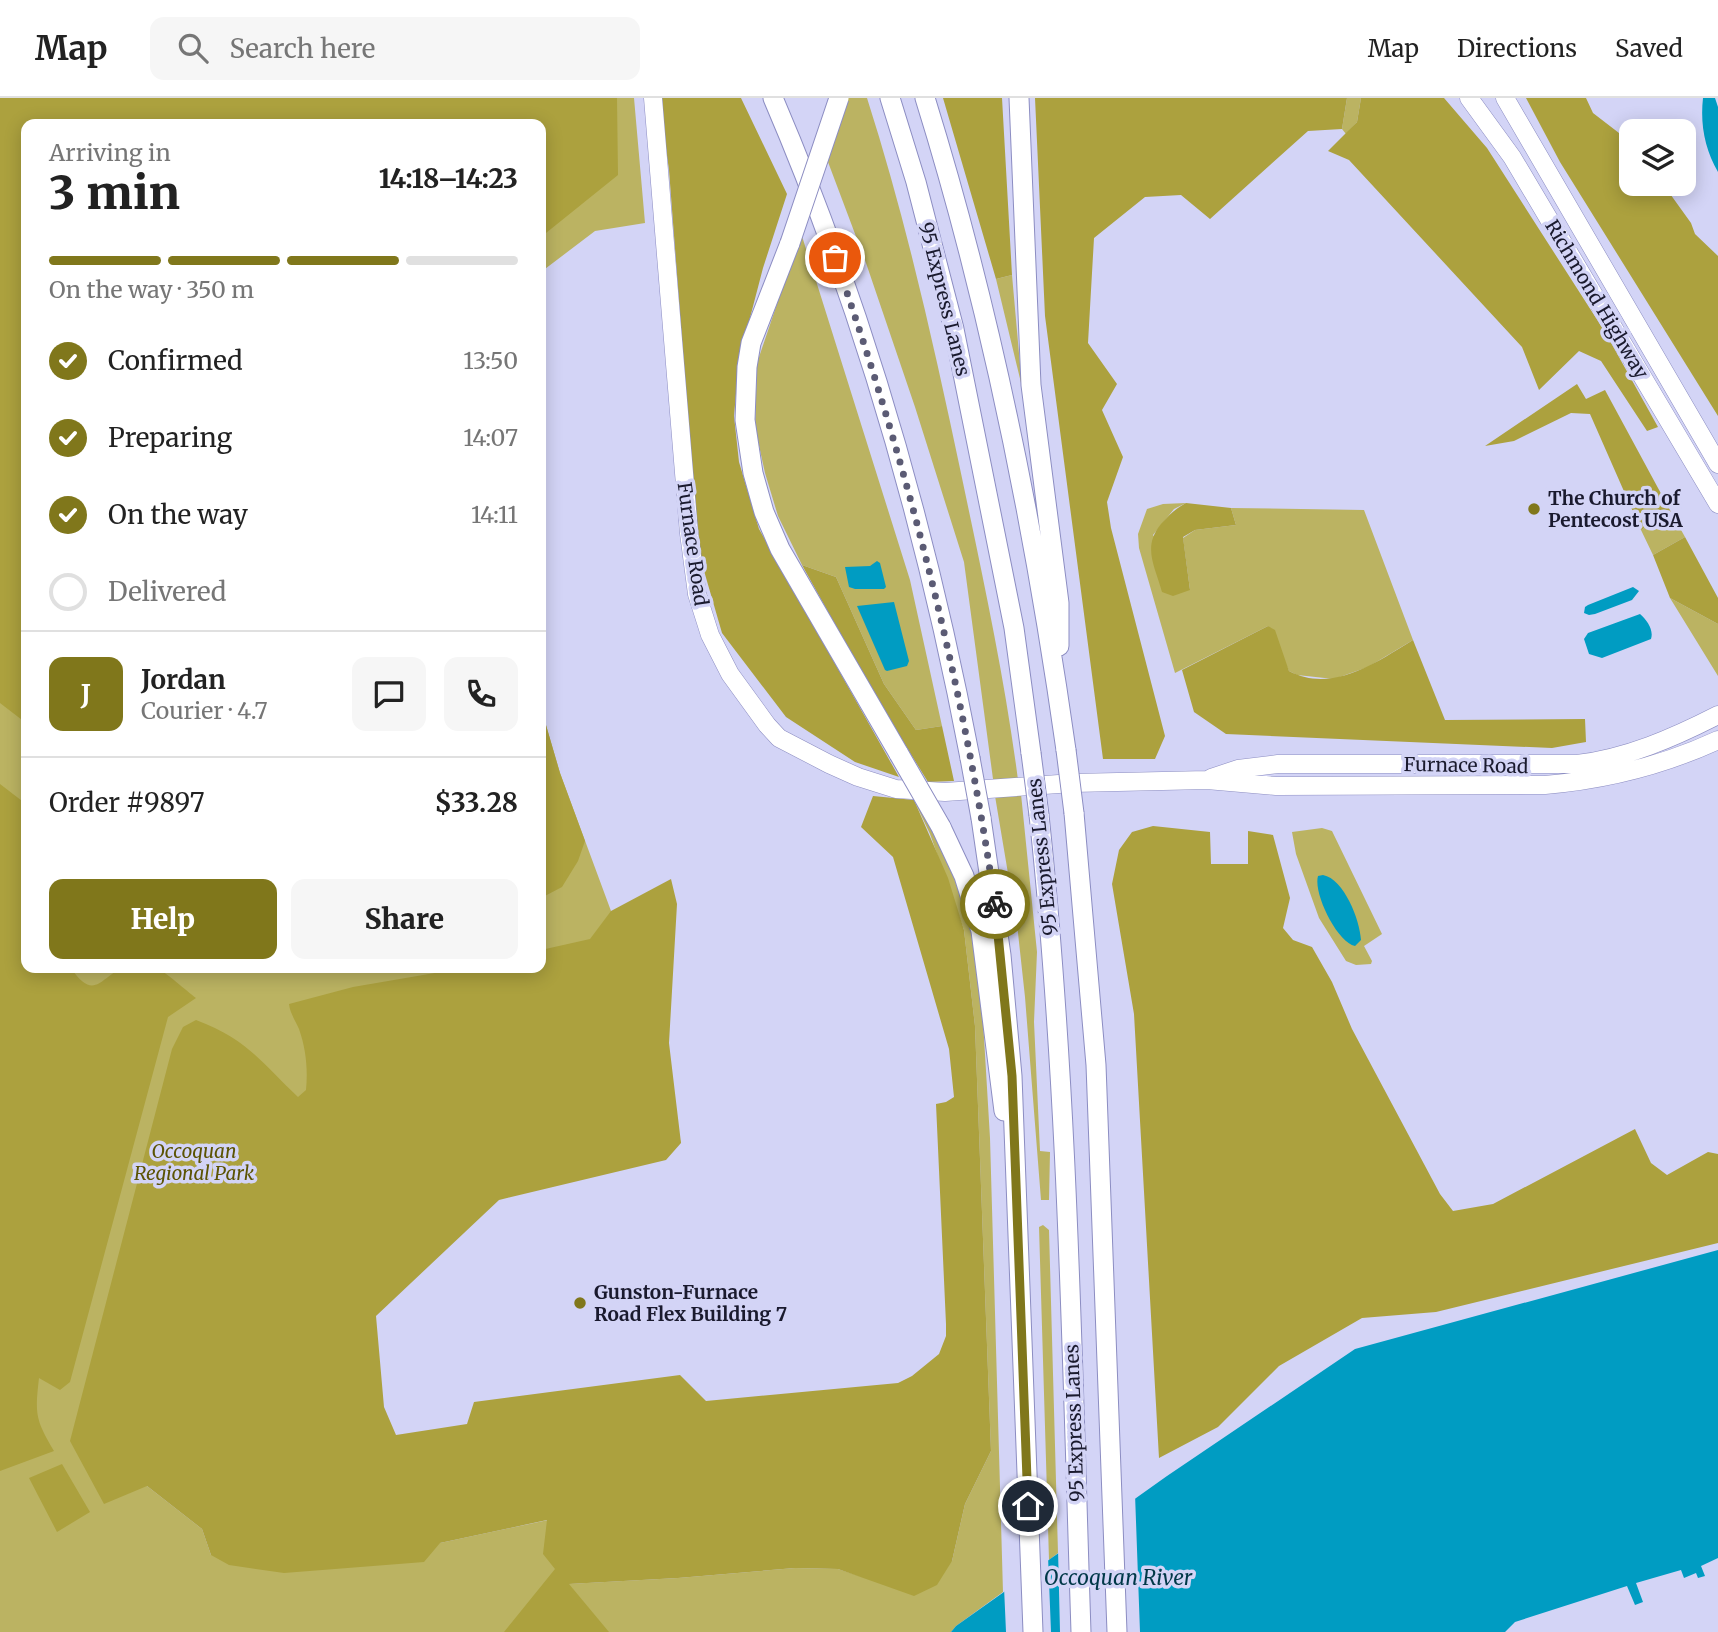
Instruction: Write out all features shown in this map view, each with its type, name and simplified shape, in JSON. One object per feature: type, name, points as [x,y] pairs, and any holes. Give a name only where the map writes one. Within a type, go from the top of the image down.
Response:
[{"type":"highway","points":[[773,98],[831,245],[886,410],[932,577],[955,676],[981,818],[1003,966],[1012,1076],[1033,1632]]},
{"type":"highway","points":[[839,98],[790,243],[751,343],[747,367],[745,420],[753,473],[764,512],[780,549],[941,827],[964,876],[981,932],[998,1083],[1017,1188]]},
{"type":"highway","name":"95 Express Lanes","points":[[888,98],[897,118],[954,329],[1014,628],[1039,815],[1061,1072],[1081,1632]]},
{"type":"highway","points":[[925,98],[962,226],[1000,383],[1059,703],[1074,813],[1097,1065],[1117,1632]]},
{"type":"highway","points":[[1019,98],[1031,385],[1059,603],[1059,703]]},
{"type":"main road","name":"Furnace Road","points":[[653,98],[689,533],[697,594],[719,655],[730,674],[779,738],[858,777],[896,789],[945,792],[1073,783],[1207,780],[1276,786],[1569,783],[1663,761],[1718,740]]},
{"type":"main road","name":"Richmond Highway","points":[[1469,98],[1512,156],[1718,504]]},
{"type":"main road","name":"Richmond Highway","points":[[1505,98],[1718,464]]},
{"type":"main road","name":"Furnace Road","points":[[1207,780],[1238,769],[1278,764],[1577,764],[1617,757],[1660,742],[1718,716]]},
{"type":"main road","points":[[1512,765],[1513,785]]},
{"type":"green space","name":"Occoquan Regional Park","points":[[0,98],[634,98],[645,223],[595,231],[546,268],[546,119],[21,119],[21,973],[546,973],[546,725],[560,773],[611,911],[681,1143],[543,1140],[147,1486],[202,1529],[211,1555],[440,1543],[548,1520],[568,1584],[795,1568],[838,1569],[875,1581],[952,1561],[965,1504],[991,1451],[975,1026],[964,930],[930,834],[914,800],[938,839],[963,901],[972,936],[982,1004],[990,1138],[1003,1592],[951,1632],[0,1632]]},
{"type":"green space","points":[[0,98],[617,98],[618,175],[546,233],[546,119],[21,119],[21,719],[0,703]]},
{"type":"green space","points":[[659,98],[741,98],[787,194],[763,268],[739,360],[734,416],[739,462],[759,529],[899,777],[855,762],[786,717],[722,633],[698,550],[669,170]]},
{"type":"green space","points":[[846,98],[867,98],[908,239],[986,591],[1018,780],[993,779],[964,562],[915,407],[828,162]]},
{"type":"green space","points":[[943,98],[1002,98],[1012,275],[996,279]]},
{"type":"green space","points":[[1035,98],[1347,98],[1342,129],[1308,131],[1210,219],[1181,195],[1145,197],[1094,238],[1088,343],[1117,384],[1102,410],[1123,457],[1107,502],[1111,528],[1165,736],[1155,759],[1103,759],[1045,316]]},
{"type":"green space","points":[[1347,98],[1361,98],[1357,122],[1346,134],[1342,129]]},
{"type":"green space","points":[[1361,98],[1444,98],[1487,148],[1605,332],[1658,427],[1647,431],[1601,361],[1579,351],[1539,390],[1522,347],[1349,160],[1328,151],[1357,122]]},
{"type":"green space","points":[[1526,98],[1586,98],[1593,113],[1619,133],[1619,196],[1672,196],[1691,223],[1695,234],[1718,256],[1718,416],[1560,162]]},
{"type":"green space","points":[[801,233],[910,580],[942,726],[916,730],[884,684],[836,577],[802,565],[778,516],[765,473],[755,427],[757,363]]},
{"type":"green space","points":[[1012,275],[1022,387],[996,279]]},
{"type":"green space","points":[[1577,384],[1586,399],[1605,390],[1671,512],[1641,530],[1590,414],[1571,413],[1514,441],[1485,446]]},
{"type":"green space","points":[[1186,503],[1174,509],[1153,535],[1190,590],[1183,538],[1195,530],[1236,525],[1231,508],[1364,510],[1413,640],[1368,667],[1334,679],[1297,675],[1289,671],[1268,626],[1175,673],[1139,548],[1138,534],[1147,509],[1163,504]]},
{"type":"green space","points":[[1186,503],[1231,508],[1236,525],[1195,530],[1183,537],[1190,590],[1173,596],[1162,592],[1152,557],[1152,541],[1161,524],[1172,512]]},
{"type":"green space","points":[[1671,512],[1685,537],[1653,555],[1641,530]]},
{"type":"green space","points":[[1685,537],[1718,598],[1718,624],[1670,598],[1653,555]]},
{"type":"green space","points":[[802,565],[836,577],[884,684],[916,730],[942,726],[954,781],[928,782],[872,691]]},
{"type":"green space","points":[[1670,598],[1718,624],[1718,676]]},
{"type":"green space","points":[[1268,626],[1275,630],[1289,671],[1321,679],[1338,677],[1369,666],[1413,640],[1445,720],[1585,719],[1586,742],[1552,748],[1226,734],[1194,712],[1182,670]]},
{"type":"green space","points":[[546,725],[585,841],[578,861],[562,887],[546,895]]},
{"type":"green space","points":[[0,784],[21,800],[21,973],[75,973],[86,984],[93,985],[113,973],[164,973],[196,998],[168,1017],[70,1382],[60,1390],[39,1378],[38,1416],[54,1451],[0,1471]]},
{"type":"green space","points":[[1021,794],[1037,952],[1034,1022],[1040,1151],[1050,1152],[1049,1200],[1041,1200],[1018,933],[995,796]]},
{"type":"green space","points":[[873,796],[914,800],[948,878],[964,930],[975,1026],[991,1451],[965,1504],[952,1561],[937,1585],[914,1596],[838,1569],[795,1568],[569,1584],[609,1632],[504,1632],[555,1569],[543,1554],[547,1520],[440,1543],[424,1562],[284,1573],[229,1565],[211,1555],[202,1529],[147,1486],[104,1504],[70,1441],[172,1049],[183,1027],[196,1020],[228,1035],[252,1052],[298,1097],[306,1090],[306,1059],[299,1029],[289,1004],[353,987],[435,973],[546,973],[546,949],[590,939],[611,911],[671,879],[677,904],[669,1043],[681,1143],[666,1160],[499,1200],[376,1316],[384,1407],[396,1435],[467,1424],[474,1402],[680,1375],[706,1401],[898,1383],[912,1376],[939,1354],[946,1336],[946,1324],[936,1104],[954,1097],[949,1049],[893,857],[861,827]]},
{"type":"green space","points":[[1153,826],[1210,832],[1211,864],[1248,864],[1248,831],[1273,835],[1290,898],[1283,928],[1293,940],[1312,947],[1332,982],[1352,1029],[1440,1194],[1453,1211],[1493,1204],[1635,1129],[1651,1163],[1667,1175],[1708,1152],[1718,1154],[1718,1243],[1436,1312],[1362,1318],[1279,1366],[1218,1427],[1159,1458],[1134,1014],[1112,884],[1119,850],[1132,832]]},
{"type":"green space","points":[[1322,828],[1332,831],[1382,934],[1364,946],[1371,964],[1356,965],[1346,961],[1319,918],[1296,854],[1292,832]]},
{"type":"green space","points":[[1043,1225],[1049,1230],[1058,1553],[1049,1560],[1039,1227]]},
{"type":"green space","points":[[62,1464],[90,1512],[57,1532],[29,1478]]},
{"type":"water","points":[[1703,98],[1715,98],[1718,107],[1718,172],[1704,136]]},
{"type":"water","points":[[877,561],[880,563],[886,587],[884,589],[849,587],[845,567],[870,566]]},
{"type":"water","points":[[1633,587],[1639,591],[1632,600],[1595,614],[1584,613],[1588,605]]},
{"type":"water","points":[[894,602],[909,661],[907,666],[887,671],[857,606]]},
{"type":"water","points":[[1640,614],[1649,625],[1651,639],[1602,658],[1589,654],[1584,639],[1588,633]]},
{"type":"water","points":[[1323,875],[1338,884],[1350,902],[1358,922],[1361,940],[1355,946],[1341,936],[1323,905],[1317,884],[1318,876]]},
{"type":"water","name":"Occoquan River","points":[[1718,1250],[1718,1558],[1701,1566],[1705,1576],[1698,1578],[1696,1573],[1684,1578],[1681,1570],[1636,1583],[1643,1602],[1635,1605],[1627,1586],[1515,1622],[1505,1632],[951,1632],[1167,1476],[1355,1349]]},
{"type":"pier","points":[[1135,1494],[1140,1632],[1060,1632],[1058,1549]]},
{"type":"pier","points":[[1048,1556],[1051,1632],[1006,1632],[1004,1587]]},
{"type":"way so far","points":[[835,258],[886,410],[932,577],[955,676],[995,904]]},
{"type":"place","name":"The Church of Pentecost USA","points":[[1534,509]]},
{"type":"place","name":"Gunston-Furnace Road Flex Building 7","points":[[580,1303]]},
{"type":"route","points":[[995,904],[1012,1076],[1028,1506]]}]
